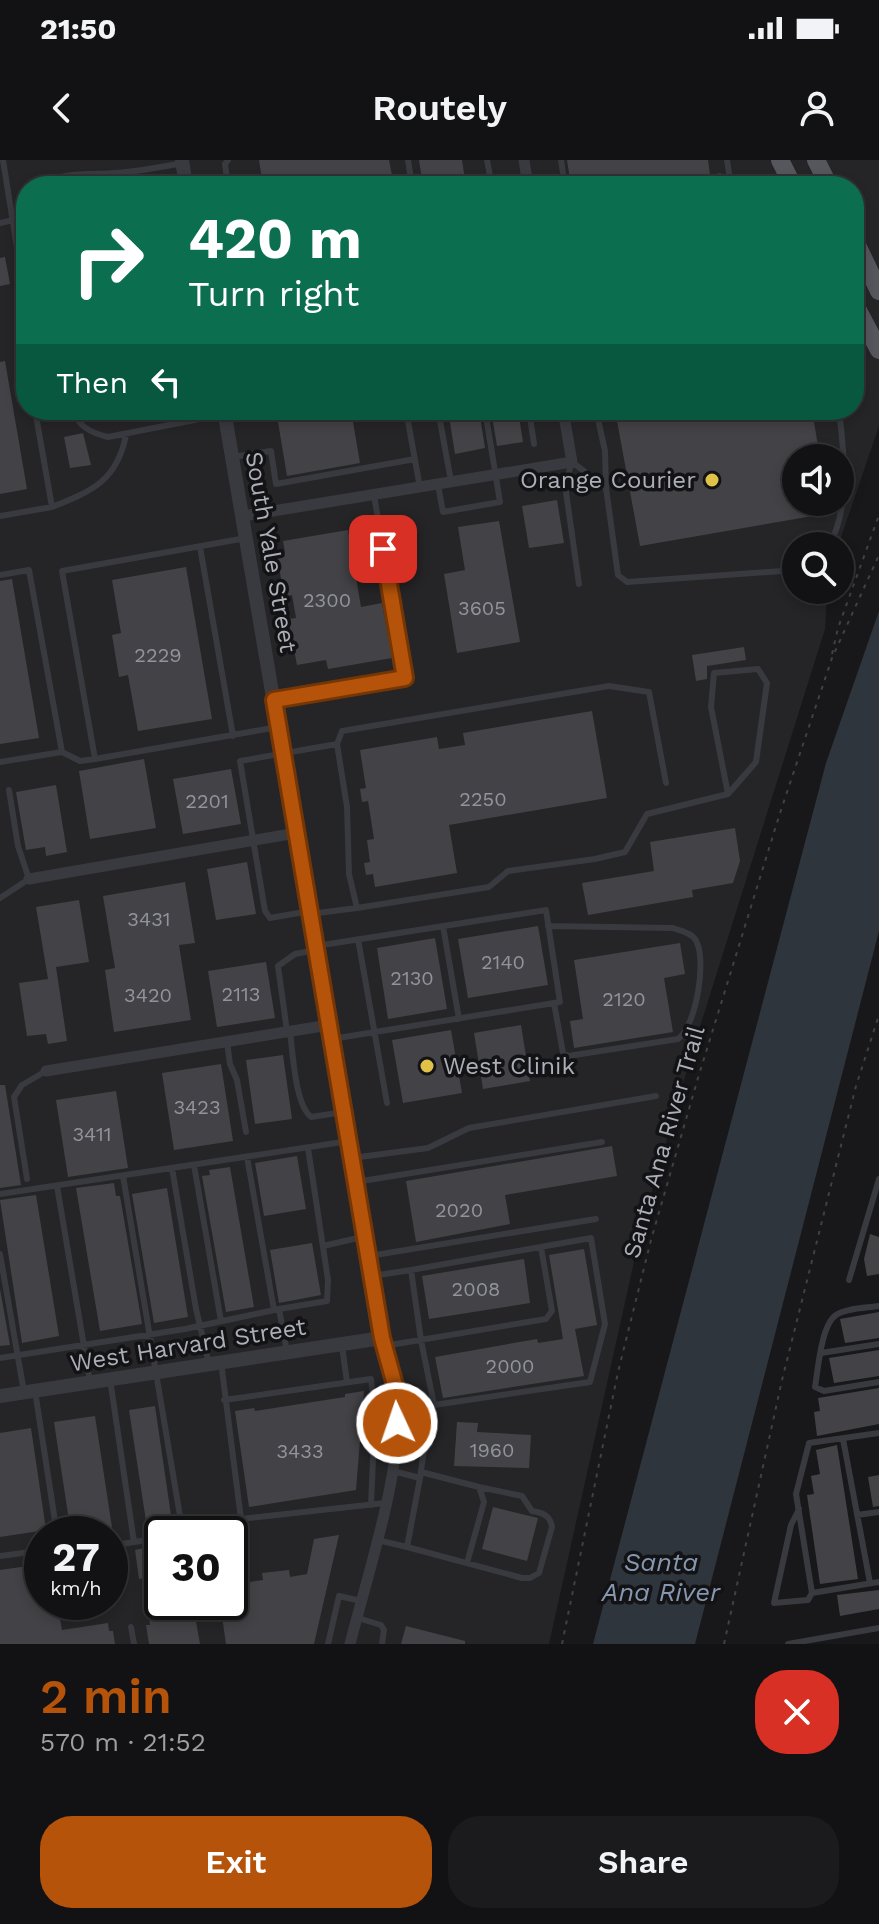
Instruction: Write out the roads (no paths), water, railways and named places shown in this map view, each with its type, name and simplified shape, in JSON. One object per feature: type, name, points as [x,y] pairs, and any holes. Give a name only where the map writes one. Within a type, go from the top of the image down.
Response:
[{"type":"main road","points":[[864,260],[879,291]]},
{"type":"main road","points":[[864,322],[879,350]]},
{"type":"street","name":"South Yale Street","points":[[226,420],[383,1342],[398,1396],[392,1471],[350,1644]]},
{"type":"street","points":[[243,516],[572,462],[565,420]]},
{"type":"street","points":[[29,879],[296,833]]},
{"type":"street","points":[[46,1071],[288,1032],[330,1032]]},
{"type":"street","name":"West Harvard Street","points":[[0,1396],[342,1344],[383,1342]]},
{"type":"lane","points":[[3,160],[16,239]]},
{"type":"lane","points":[[78,176],[182,162]]},
{"type":"lane","points":[[0,223],[13,220]]},
{"type":"lane","points":[[37,420],[52,507]]},
{"type":"lane","points":[[79,420],[94,433],[108,437],[184,420]]},
{"type":"lane","points":[[408,420],[420,488]]},
{"type":"lane","points":[[440,420],[451,483]]},
{"type":"lane","points":[[438,485],[443,512],[500,502],[487,420]]},
{"type":"lane","points":[[530,420],[534,444]]},
{"type":"lane","points":[[598,420],[605,451],[606,488],[618,575],[627,582],[782,571]]},
{"type":"lane","points":[[833,532],[844,495],[840,420]]},
{"type":"lane","points":[[0,516],[52,507],[94,489],[113,471],[122,454],[126,435]]},
{"type":"lane","points":[[232,457],[271,451],[276,484],[415,459]]},
{"type":"lane","points":[[579,584],[565,485],[572,462],[606,488]]},
{"type":"lane","points":[[274,700],[405,678],[374,495]]},
{"type":"lane","points":[[95,759],[62,571],[246,538]]},
{"type":"lane","points":[[200,547],[233,736]]},
{"type":"lane","points":[[0,575],[29,570],[62,752]]},
{"type":"lane","points":[[337,744],[240,761],[265,911],[270,918],[489,887],[508,871],[625,852],[647,814],[728,794],[756,762],[767,683],[758,669],[714,673],[711,707],[728,794]]},
{"type":"lane","points":[[357,908],[349,874],[347,807],[337,744],[342,731],[609,686],[649,692],[666,783]]},
{"type":"lane","points":[[0,762],[62,752],[80,761],[278,727]]},
{"type":"lane","points":[[0,898],[29,879],[18,846],[9,790]]},
{"type":"lane","points":[[330,1032],[374,1033],[560,1002],[546,910],[358,939],[295,954],[278,966],[300,1099],[306,1113],[311,1117],[344,1112]]},
{"type":"lane","points":[[443,926],[459,1019]]},
{"type":"lane","points":[[548,926],[673,928],[692,935],[698,942],[701,957],[699,992],[684,1033],[678,1039],[568,1056],[563,1053],[554,1003]]},
{"type":"lane","points":[[358,939],[387,1103]]},
{"type":"lane","points":[[227,1042],[246,1132]]},
{"type":"lane","points":[[27,1179],[14,1097],[22,1085],[46,1071]]},
{"type":"lane","points":[[352,1158],[428,1148],[469,1128],[656,1096]]},
{"type":"lane","points":[[0,1194],[349,1141]]},
{"type":"lane","points":[[356,1182],[602,1142]]},
{"type":"lane","points":[[0,1358],[327,1301],[328,1280],[308,1148]]},
{"type":"lane","points":[[247,1157],[287,1352]]},
{"type":"lane","points":[[194,1165],[221,1321]]},
{"type":"lane","points":[[172,1168],[196,1309],[224,1400],[241,1519],[385,1503]]},
{"type":"lane","points":[[123,1176],[180,1516]]},
{"type":"lane","points":[[849,1280],[879,1179]]},
{"type":"lane","points":[[57,1186],[90,1382]]},
{"type":"lane","points":[[369,1256],[596,1219]]},
{"type":"lane","points":[[323,1246],[365,1237]]},
{"type":"lane","points":[[372,1276],[591,1238],[605,1324],[590,1382],[434,1405],[411,1270]]},
{"type":"lane","points":[[383,1342],[421,1340],[546,1319],[552,1311],[541,1247]]},
{"type":"lane","points":[[0,1254],[18,1355],[29,1392],[53,1516]]},
{"type":"lane","points":[[879,1306],[838,1313],[830,1321],[815,1387],[824,1391],[879,1382]]},
{"type":"lane","points":[[342,1344],[347,1382]]},
{"type":"lane","points":[[821,1353],[879,1344]]},
{"type":"lane","points":[[110,1379],[134,1542]]},
{"type":"lane","points":[[224,1400],[371,1379],[375,1413],[371,1505]]},
{"type":"lane","points":[[375,1413],[427,1428],[407,1547]]},
{"type":"lane","points":[[799,1509],[791,1525],[774,1603],[808,1600],[812,1593],[799,1509],[796,1494],[809,1443],[879,1433]]},
{"type":"lane","points":[[843,1439],[870,1583]]},
{"type":"lane","points":[[376,1540],[530,1578],[539,1573],[552,1527],[545,1514],[532,1511],[522,1496],[392,1471]]},
{"type":"lane","points":[[467,1563],[484,1502],[479,1487]]},
{"type":"lane","points":[[857,1515],[879,1512]]},
{"type":"lane","points":[[128,1543],[144,1541]]},
{"type":"lane","points":[[0,1556],[24,1553]]},
{"type":"lane","points":[[812,1593],[879,1582]]},
{"type":"lane","points":[[328,1644],[339,1596],[361,1601]]},
{"type":"lane","points":[[357,1618],[381,1625],[384,1630],[382,1644]]},
{"type":"lane","points":[[131,1627],[134,1644]]},
{"type":"lane","points":[[788,1644],[879,1628]]},
{"type":"water","name":"Santa Ana River","points":[[879,611],[879,931],[695,1644],[593,1644],[826,763]]},
{"type":"place","name":"Orange Courier","points":[[712,480]]},
{"type":"place","name":"West Clinik","points":[[427,1066]]}]
